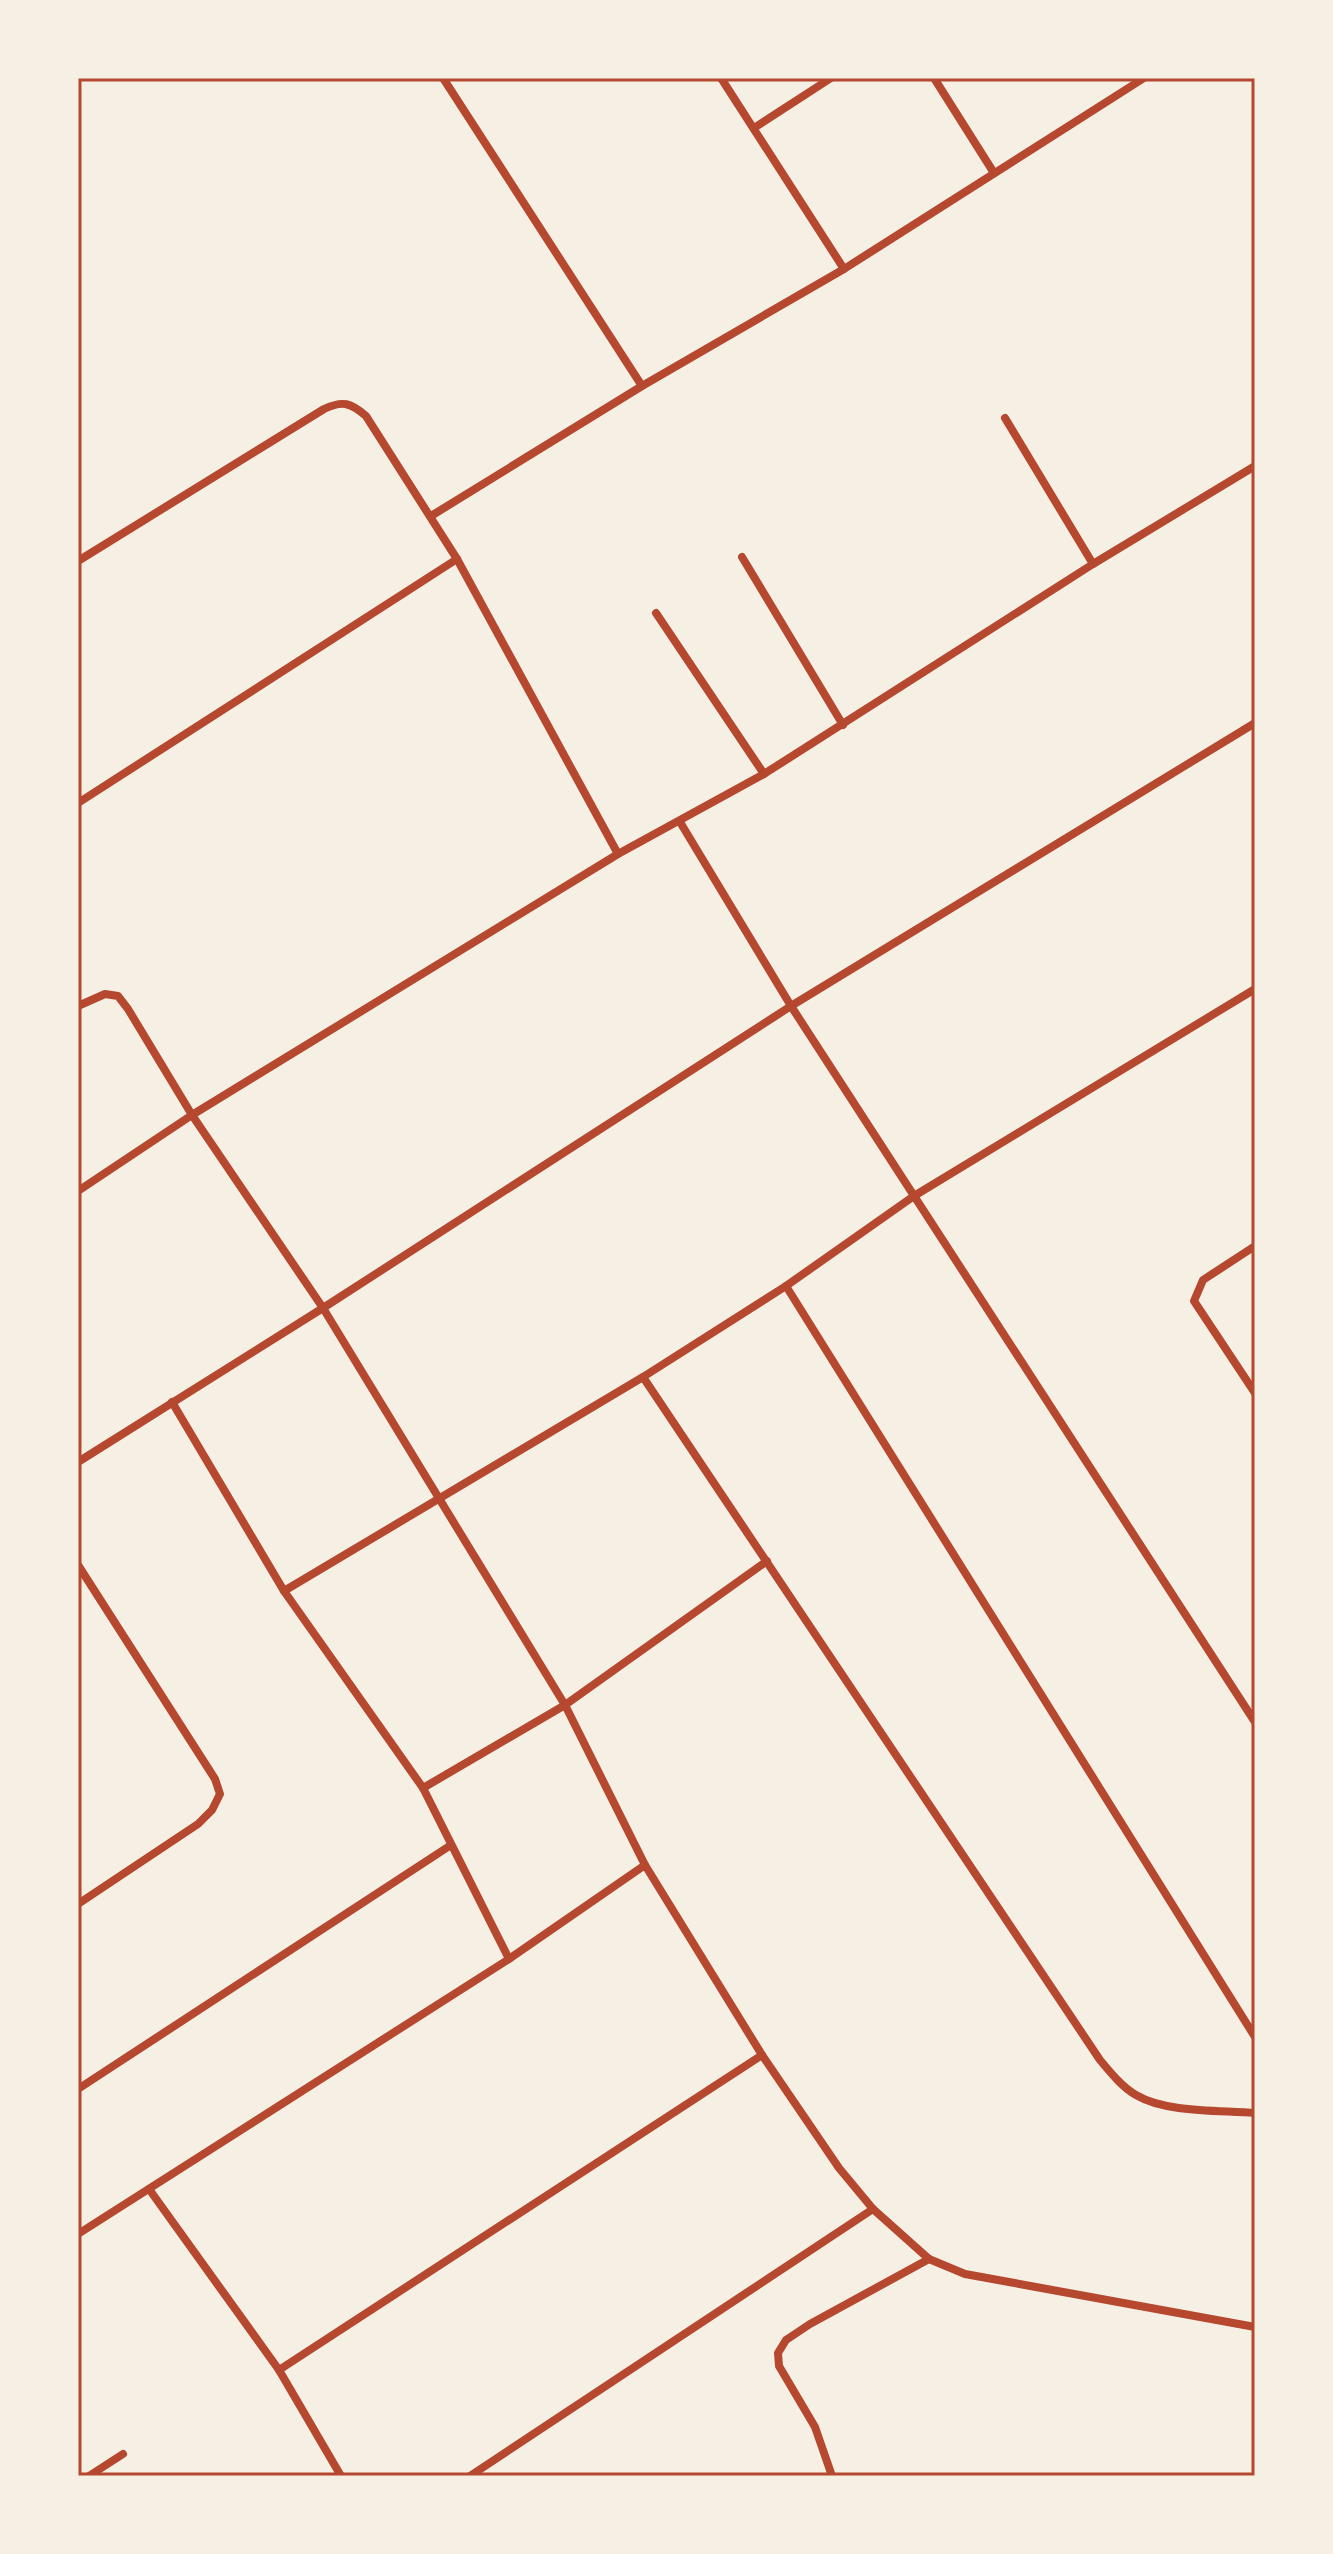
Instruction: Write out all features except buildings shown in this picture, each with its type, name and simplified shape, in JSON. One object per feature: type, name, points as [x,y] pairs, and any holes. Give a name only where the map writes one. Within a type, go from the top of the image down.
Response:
[{"type":"street","points":[[443,78],[642,386]]},
{"type":"street","points":[[721,78],[844,269]]},
{"type":"street","points":[[754,128],[831,78]]},
{"type":"street","points":[[934,78],[994,173]]},
{"type":"street","points":[[431,516],[642,386],[844,269],[1144,78]]},
{"type":"street","points":[[78,561],[339,402],[353,404],[366,416],[457,559],[618,854]]},
{"type":"street","points":[[1005,418],[1093,564]]},
{"type":"street","points":[[78,1191],[192,1115],[618,854],[764,774],[1093,564],[1255,466]]},
{"type":"street","points":[[742,557],[843,725]]},
{"type":"street","points":[[78,803],[457,559]]},
{"type":"street","points":[[656,613],[764,774]]},
{"type":"street","points":[[78,1462],[791,1006],[1255,723]]},
{"type":"street","points":[[680,822],[791,1006],[1255,1722]]},
{"type":"street","points":[[284,1591],[643,1377],[786,1286],[914,1196],[1255,989]]},
{"type":"street","points":[[78,1006],[105,994],[118,996],[128,1009],[192,1115],[323,1308],[565,1705],[645,1865],[762,2055],[839,2168],[873,2209],[929,2259],[965,2274],[1255,2327]]},
{"type":"street","points":[[1255,1246],[1203,1280],[1194,1301],[1255,1393]]},
{"type":"street","points":[[786,1286],[1255,2037]]},
{"type":"street","points":[[643,1377],[1100,2060],[1117,2080],[1137,2095],[1160,2105],[1255,2113]]},
{"type":"street","points":[[172,1402],[284,1591],[423,1788],[509,1959]]},
{"type":"street","points":[[423,1788],[565,1705],[767,1561]]},
{"type":"street","points":[[78,1565],[215,1779],[220,1794],[212,1810],[198,1824],[78,1904]]},
{"type":"street","points":[[78,2089],[451,1845]]},
{"type":"street","points":[[78,2234],[509,1959],[645,1865]]},
{"type":"street","points":[[279,2370],[762,2055]]},
{"type":"street","points":[[149,2189],[279,2370],[341,2476]]},
{"type":"street","points":[[470,2476],[873,2209]]},
{"type":"street","points":[[832,2476],[815,2427],[779,2366],[778,2353],[786,2340],[810,2324],[929,2259]]},
{"type":"street","points":[[89,2476],[123,2454]]}]
